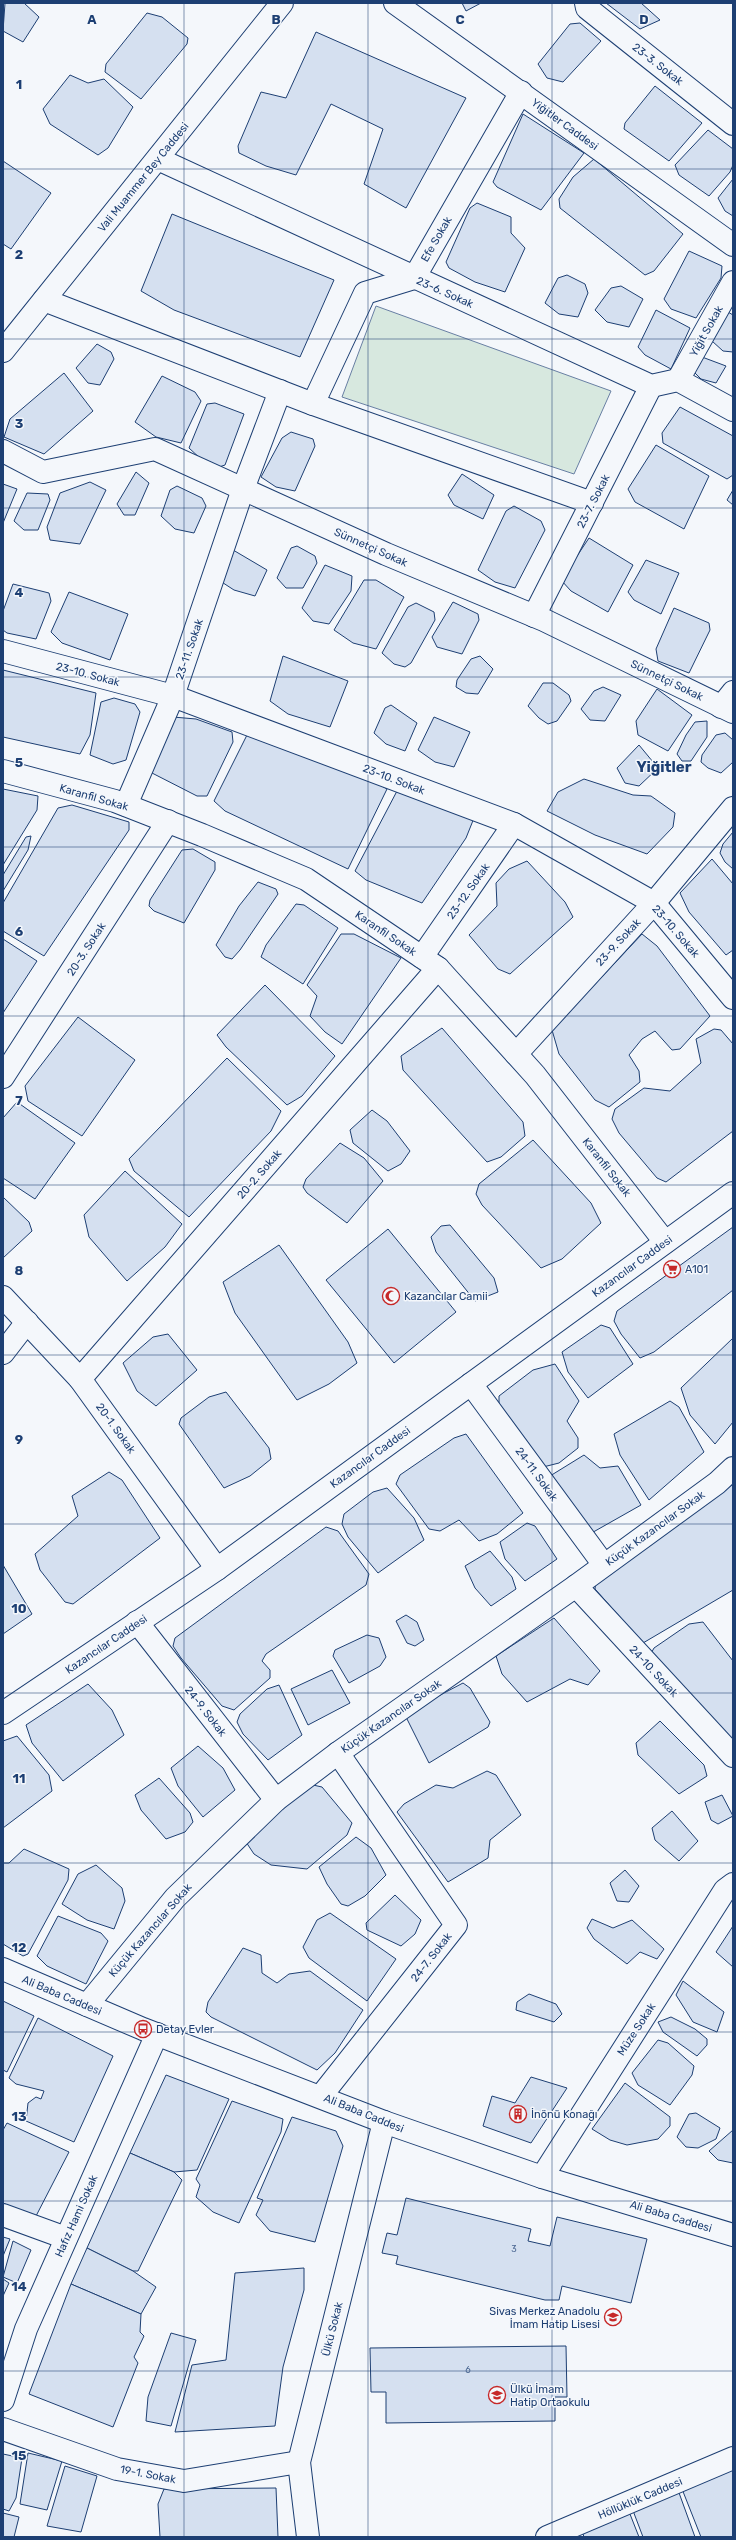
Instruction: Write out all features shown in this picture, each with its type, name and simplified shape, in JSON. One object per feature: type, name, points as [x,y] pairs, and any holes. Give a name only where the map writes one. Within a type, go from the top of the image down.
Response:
[{"type":"street","name":"Vali Muammer Bey Caddesi","points":[[3,351],[282,3]]},
{"type":"street","name":"Yiğitler Caddesi","points":[[395,3],[521,92],[733,246]]},
{"type":"street","name":"23-3. Sokak","points":[[586,3],[587,8],[733,124]]},
{"type":"street","name":"Efe Sokak","points":[[414,278],[521,92]]},
{"type":"street","name":"23-6. Sokak","points":[[158,159],[651,386]]},
{"type":"street","points":[[313,404],[365,293],[414,278]]},
{"type":"street","name":"Yiğit Sokak","points":[[678,380],[733,282]]},
{"type":"street","points":[[44,300],[313,404],[592,504]]},
{"type":"street","points":[[651,386],[678,380],[733,410]]},
{"type":"street","name":"23-7. Sokak","points":[[534,616],[651,386]]},
{"type":"street","name":"23-11. Sokak","points":[[126,805],[173,696],[243,489],[280,391]]},
{"type":"street","name":"Sünnetçi Sokak","points":[[3,451],[43,472],[155,449],[386,554],[534,616],[729,704]]},
{"type":"street","name":"23-10. Sokak","points":[[3,651],[173,696],[514,824],[654,903],[733,998]]},
{"type":"street","name":"Karanfil Sokak","points":[[3,772],[126,805],[306,879],[430,963],[535,1075],[665,1242]]},
{"type":"street","name":"23-9. Sokak","points":[[516,1054],[654,903],[733,808]]},
{"type":"street","name":"20-3. Sokak","points":[[3,1077],[168,821]]},
{"type":"street","name":"23-12. Sokak","points":[[430,963],[514,824]]},
{"type":"street","name":"20-2. Sokak","points":[[80,1379],[430,963]]},
{"type":"street","name":"Kazancılar Caddesi","points":[[3,1713],[217,1569],[733,1193]]},
{"type":"street","name":"20-1. Sokak","points":[[3,1297],[80,1379],[217,1569]]},
{"type":"street","points":[[3,1352],[27,1322]]},
{"type":"street","name":"24-11. Sokak","points":[[471,1384],[604,1565]]},
{"type":"street","name":"Küçük Kazancılar Sokak","points":[[87,2005],[174,1898],[276,1800],[338,1753],[576,1586],[717,1483],[733,1468]]},
{"type":"street","name":"24-10. Sokak","points":[[576,1586],[733,1756]]},
{"type":"street","name":"24-9. Sokak","points":[[137,1622],[276,1800]]},
{"type":"street","name":"24-7. Sokak","points":[[321,2096],[456,1925],[338,1753]]},
{"type":"street","name":"Müze Sokak","points":[[542,2177],[725,1890],[733,1884]]},
{"type":"street","name":"Ali Baba Caddesi","points":[[3,1969],[157,2034],[321,2096],[384,2122],[542,2177],[733,2235]]},
{"type":"street","name":"Hafız Hami Sokak","points":[[3,2400],[26,2329],[157,2034]]},
{"type":"street","name":"Ülkü Sokak","points":[[308,2537],[299,2462],[384,2122]]},
{"type":"street","points":[[3,2215],[66,2238]]},
{"type":"street","name":"19-1. Sokak","points":[[3,2429],[117,2469],[184,2481],[299,2462]]},
{"type":"street","name":"Höllüklük Caddesi","points":[[547,2537],[733,2458]]},
{"type":"shaded area","points":[[376,306],[611,391],[574,474],[342,397]]},
{"type":"building","points":[[5,3],[24,3],[39,17],[23,42],[3,31]]},
{"type":"building","points":[[462,3],[481,3],[466,11]]},
{"type":"building","points":[[606,3],[641,3],[660,20],[640,29]]},
{"type":"building","points":[[147,13],[162,17],[188,38],[187,44],[141,99],[105,72],[106,64]]},
{"type":"building","points":[[580,23],[601,41],[563,82],[547,78],[538,64],[570,24]]},
{"type":"building","points":[[316,32],[466,98],[406,208],[364,184],[383,129],[331,104],[296,175],[266,166],[239,153],[238,146],[261,92],[286,98]]},
{"type":"building","points":[[70,75],[88,83],[104,79],[133,107],[108,148],[98,155],[50,124],[43,109]]},
{"type":"building","points":[[655,86],[702,123],[669,161],[624,129],[625,123]]},
{"type":"building","points":[[523,114],[584,153],[541,210],[497,187],[493,182]]},
{"type":"building","points":[[708,130],[733,149],[733,165],[730,172],[709,196],[679,175],[675,165]]},
{"type":"building","points":[[594,159],[683,234],[654,271],[645,275],[560,208],[559,199],[573,177]]},
{"type":"building","points":[[3,161],[51,193],[11,249],[3,244]]},
{"type":"building","points":[[733,179],[733,216],[725,211],[718,198]]},
{"type":"building","points":[[477,203],[511,217],[511,233],[525,248],[505,292],[475,282],[449,268],[446,262],[470,208]]},
{"type":"building","points":[[172,214],[334,280],[300,357],[174,310],[141,291]]},
{"type":"building","points":[[689,251],[722,266],[721,278],[696,318],[671,309],[664,299]]},
{"type":"building","points":[[567,275],[585,284],[588,293],[578,317],[559,314],[545,303],[558,278]]},
{"type":"building","points":[[621,286],[643,299],[629,327],[607,322],[595,310],[611,288]]},
{"type":"building","points":[[656,310],[690,328],[671,369],[645,355],[638,347]]},
{"type":"building","points":[[728,312],[733,315],[733,352],[723,351],[712,341]]},
{"type":"building","points":[[97,344],[111,352],[114,359],[100,385],[88,383],[76,368]]},
{"type":"building","points":[[702,357],[726,366],[716,383],[701,379],[693,371]]},
{"type":"building","points":[[64,373],[93,411],[44,454],[4,437],[10,419]]},
{"type":"building","points":[[162,376],[195,392],[201,401],[181,443],[156,437],[135,422]]},
{"type":"building","points":[[215,403],[244,414],[225,465],[216,468],[202,460],[189,448],[207,404]]},
{"type":"building","points":[[680,407],[733,436],[733,475],[727,479],[663,443],[662,433]]},
{"type":"building","points":[[291,432],[313,439],[315,446],[295,491],[276,487],[261,477],[282,438]]},
{"type":"building","points":[[656,445],[709,476],[684,529],[635,502],[628,489]]},
{"type":"building","points":[[136,472],[149,483],[135,515],[124,515],[117,504]]},
{"type":"building","points":[[462,474],[494,495],[483,519],[454,505],[448,495]]},
{"type":"building","points":[[90,482],[106,490],[80,544],[50,540],[47,527],[60,493]]},
{"type":"building","points":[[3,484],[17,489],[3,523]]},
{"type":"building","points":[[177,486],[202,498],[206,506],[194,533],[175,529],[161,516],[170,490]]},
{"type":"building","points":[[733,490],[733,505],[727,500]]},
{"type":"building","points":[[27,493],[48,494],[50,500],[38,530],[24,530],[14,521]]},
{"type":"building","points":[[514,506],[541,521],[545,530],[515,588],[495,582],[478,570],[506,511]]},
{"type":"building","points":[[589,538],[633,565],[608,612],[571,591],[561,580]]},
{"type":"building","points":[[297,546],[315,556],[317,563],[303,588],[286,588],[277,578],[291,548]]},
{"type":"building","points":[[228,547],[267,570],[255,596],[234,590],[214,577]]},
{"type":"building","points":[[646,560],[679,573],[661,614],[634,600],[628,592]]},
{"type":"building","points":[[325,565],[352,576],[351,591],[329,624],[313,621],[302,608]]},
{"type":"building","points":[[364,580],[376,580],[404,597],[376,649],[353,643],[334,630]]},
{"type":"building","points":[[13,584],[49,593],[51,601],[36,639],[7,633],[3,630],[3,611]]},
{"type":"building","points":[[69,592],[128,614],[110,660],[62,643],[51,632]]},
{"type":"building","points":[[453,602],[478,614],[479,620],[462,654],[437,647],[432,637]]},
{"type":"building","points":[[416,603],[434,612],[435,620],[411,663],[405,667],[394,664],[382,653],[408,607]]},
{"type":"building","points":[[674,608],[709,623],[710,630],[689,673],[658,661],[656,649]]},
{"type":"building","points":[[283,656],[348,681],[330,727],[288,714],[270,701]]},
{"type":"building","points":[[480,656],[493,669],[478,694],[466,693],[456,687],[457,680],[471,659]]},
{"type":"building","points":[[3,670],[96,693],[90,735],[80,754],[3,737]]},
{"type":"building","points":[[543,683],[553,683],[569,695],[571,701],[557,721],[548,724],[539,718],[528,706]]},
{"type":"building","points":[[603,687],[621,695],[605,721],[590,720],[581,709],[594,691]]},
{"type":"building","points":[[657,689],[692,715],[668,751],[638,735],[636,721]]},
{"type":"building","points":[[114,698],[135,704],[140,712],[126,760],[113,764],[90,755],[101,702]]},
{"type":"building","points":[[391,705],[417,723],[405,751],[386,744],[374,733],[385,708]]},
{"type":"building","points":[[173,717],[196,719],[232,732],[233,742],[207,796],[197,796],[152,773],[147,768]]},
{"type":"building","points":[[434,717],[470,732],[454,767],[435,762],[418,750]]},
{"type":"building","points":[[707,721],[707,737],[691,761],[682,761],[677,754],[686,735],[695,722]]},
{"type":"building","points":[[725,733],[733,740],[733,762],[721,773],[708,768],[701,762],[702,755],[716,735]]},
{"type":"building","points":[[247,735],[366,777],[387,789],[348,869],[225,811],[214,801]]},
{"type":"building","points":[[639,745],[658,768],[639,786],[625,783],[617,768]]},
{"type":"building","points":[[584,779],[633,795],[651,796],[675,813],[673,827],[647,854],[595,835],[547,811],[558,792]]},
{"type":"building","points":[[3,789],[38,796],[37,810],[3,865]]},
{"type":"building","points":[[397,791],[474,818],[466,838],[422,903],[366,880],[355,871]]},
{"type":"building","points":[[72,805],[129,822],[129,830],[44,956],[3,931],[3,903],[58,808]]},
{"type":"building","points":[[733,832],[733,869],[725,862],[720,853],[723,844]]},
{"type":"building","points":[[31,836],[28,850],[3,891],[3,875],[26,837]]},
{"type":"building","points":[[193,849],[215,862],[215,870],[184,923],[154,911],[149,906],[150,900],[182,850]]},
{"type":"building","points":[[712,859],[733,884],[733,950],[726,955],[689,912],[680,893]]},
{"type":"building","points":[[527,861],[565,902],[573,917],[510,974],[498,969],[469,935],[497,906],[496,883],[509,869]]},
{"type":"building","points":[[258,882],[276,889],[278,894],[240,950],[232,959],[225,957],[216,945],[239,906]]},
{"type":"building","points":[[296,904],[304,905],[338,928],[303,984],[261,957],[266,945]]},
{"type":"building","points":[[341,934],[354,934],[401,958],[342,1044],[325,1032],[310,1016],[317,996],[307,985]]},
{"type":"building","points":[[642,934],[657,946],[710,1016],[680,1049],[672,1050],[655,1031],[642,1039],[629,1055],[639,1071],[640,1082],[609,1107],[595,1100],[559,1054],[552,1030]]},
{"type":"building","points":[[3,939],[37,961],[3,1013]]},
{"type":"building","points":[[265,985],[335,1056],[302,1096],[287,1105],[226,1047],[217,1035]]},
{"type":"building","points":[[78,1017],[135,1060],[82,1136],[28,1101],[25,1086]]},
{"type":"building","points":[[442,1028],[523,1122],[525,1136],[501,1157],[487,1162],[403,1070],[401,1056]]},
{"type":"building","points":[[714,1029],[721,1030],[733,1044],[733,1131],[666,1182],[657,1178],[619,1133],[612,1119],[615,1109],[644,1088],[670,1091],[701,1063],[696,1039]]},
{"type":"building","points":[[227,1058],[281,1111],[271,1131],[189,1217],[134,1171],[129,1159]]},
{"type":"building","points":[[17,1102],[75,1143],[35,1199],[3,1178],[3,1118]]},
{"type":"building","points":[[372,1110],[387,1121],[410,1151],[401,1164],[388,1171],[353,1143],[350,1130]]},
{"type":"building","points":[[533,1140],[591,1203],[601,1223],[562,1259],[541,1268],[482,1205],[476,1194],[479,1184]]},
{"type":"building","points":[[340,1143],[364,1158],[383,1181],[347,1223],[307,1193],[303,1187],[306,1179]]},
{"type":"building","points":[[125,1171],[182,1224],[165,1247],[127,1281],[89,1237],[84,1215]]},
{"type":"building","points":[[3,1197],[29,1222],[32,1231],[3,1258]]},
{"type":"building","points":[[450,1225],[494,1278],[498,1292],[475,1301],[436,1252],[431,1237],[441,1226]]},
{"type":"building","points":[[733,1227],[733,1290],[654,1352],[640,1358],[621,1334],[614,1321],[617,1311]]},
{"type":"building","name":"Kazancılar Camii","points":[[388,1229],[456,1312],[394,1363],[326,1280]]},
{"type":"building","points":[[279,1245],[348,1342],[357,1363],[329,1384],[297,1400],[235,1313],[223,1282]]},
{"type":"building","points":[[601,1325],[610,1328],[633,1364],[588,1398],[568,1372],[562,1352]]},
{"type":"building","points":[[168,1334],[197,1370],[156,1406],[137,1391],[123,1363],[153,1337]]},
{"type":"building","points":[[733,1338],[733,1422],[715,1444],[690,1415],[681,1388]]},
{"type":"building","points":[[555,1364],[579,1401],[567,1421],[578,1438],[578,1448],[559,1463],[543,1467],[499,1406],[499,1396],[533,1370]]},
{"type":"building","points":[[226,1392],[269,1448],[271,1459],[250,1476],[224,1488],[179,1424],[181,1418],[209,1397]]},
{"type":"building","points":[[670,1401],[679,1407],[704,1452],[649,1500],[620,1455],[614,1434]]},
{"type":"building","points":[[466,1434],[523,1513],[497,1534],[479,1541],[459,1520],[440,1531],[429,1529],[396,1484],[400,1475],[454,1438]]},
{"type":"building","points":[[584,1455],[600,1468],[618,1466],[641,1505],[588,1535],[550,1476]]},
{"type":"building","points":[[109,1472],[122,1480],[160,1538],[73,1604],[65,1602],[40,1570],[35,1554],[78,1516],[72,1496]]},
{"type":"building","points":[[733,1484],[733,1590],[643,1643],[595,1589],[596,1580]]},
{"type":"building","points":[[387,1488],[414,1518],[424,1540],[378,1573],[348,1537],[342,1524],[344,1514],[373,1492]]},
{"type":"building","points":[[527,1523],[535,1526],[557,1559],[525,1581],[505,1559],[500,1542]]},
{"type":"building","points":[[326,1527],[338,1531],[369,1574],[366,1585],[266,1654],[262,1661],[270,1670],[270,1678],[234,1710],[222,1706],[181,1658],[173,1646],[175,1638]]},
{"type":"building","points":[[490,1551],[512,1577],[516,1589],[491,1606],[475,1588],[465,1566]]},
{"type":"building","points":[[3,1565],[32,1614],[3,1634]]},
{"type":"building","points":[[406,1615],[417,1622],[424,1640],[415,1646],[407,1643],[396,1621]]},
{"type":"building","points":[[554,1618],[600,1671],[588,1685],[570,1679],[527,1702],[502,1674],[496,1656]]},
{"type":"building","points":[[703,1622],[733,1661],[733,1740],[649,1657],[654,1648],[689,1624]]},
{"type":"building","points":[[367,1635],[379,1638],[386,1657],[380,1666],[349,1683],[333,1656],[335,1650]]},
{"type":"building","points":[[332,1670],[350,1703],[308,1725],[291,1689]]},
{"type":"building","points":[[463,1683],[470,1688],[490,1722],[488,1727],[429,1763],[406,1717],[408,1712]]},
{"type":"building","points":[[88,1684],[112,1710],[124,1735],[63,1781],[32,1743],[26,1725]]},
{"type":"building","points":[[279,1685],[302,1735],[268,1760],[243,1734],[237,1722],[240,1714],[267,1689]]},
{"type":"building","points":[[660,1721],[704,1765],[707,1776],[679,1794],[638,1755],[636,1743]]},
{"type":"building","points":[[17,1736],[49,1775],[52,1791],[3,1828],[3,1741]]},
{"type":"building","points":[[198,1746],[223,1768],[235,1790],[203,1817],[178,1786],[171,1768]]},
{"type":"building","points":[[487,1771],[496,1775],[521,1815],[490,1840],[488,1858],[448,1882],[397,1812],[404,1804],[436,1785],[453,1788]]},
{"type":"building","points":[[159,1778],[190,1813],[193,1822],[185,1832],[166,1839],[141,1810],[135,1795]]},
{"type":"building","points":[[313,1785],[322,1787],[352,1823],[347,1835],[307,1869],[271,1865],[254,1854],[244,1839]]},
{"type":"building","points":[[722,1795],[733,1816],[718,1824],[711,1820],[705,1802]]},
{"type":"building","points":[[672,1811],[698,1841],[679,1861],[655,1840],[652,1828]]},
{"type":"building","points":[[356,1837],[371,1848],[386,1875],[365,1896],[348,1906],[341,1904],[327,1884],[319,1867]]},
{"type":"building","points":[[24,1849],[69,1869],[68,1880],[28,1954],[23,1956],[3,1944],[3,1863],[9,1863]]},
{"type":"building","points":[[96,1865],[122,1888],[125,1901],[114,1929],[87,1920],[62,1904],[78,1874]]},
{"type":"building","points":[[625,1870],[639,1886],[629,1902],[617,1901],[610,1883]]},
{"type":"building","points":[[395,1895],[421,1920],[415,1934],[401,1946],[367,1930],[366,1923]]},
{"type":"building","points":[[330,1913],[396,1959],[367,2001],[309,1958],[303,1947],[317,1920]]},
{"type":"building","points":[[58,1916],[101,1933],[108,1941],[86,1984],[47,1966],[37,1956]]},
{"type":"building","points":[[592,1919],[613,1928],[632,1920],[664,1949],[657,1959],[640,1952],[627,1964],[594,1939],[587,1928]]},
{"type":"building","points":[[733,1926],[733,1967],[716,1952]]},
{"type":"building","points":[[243,1948],[261,1955],[262,1973],[277,1983],[289,1974],[310,1971],[363,2010],[335,2053],[317,2070],[211,2017],[206,2012],[208,2002]]},
{"type":"building","points":[[683,1981],[724,2012],[717,2032],[693,2022],[676,1995]]},
{"type":"building","points":[[529,1994],[556,2004],[562,2014],[554,2022],[516,2010],[517,2002]]},
{"type":"building","points":[[3,2001],[34,2016],[7,2072],[3,2070]]},
{"type":"building","points":[[671,2017],[695,2029],[707,2039],[707,2045],[697,2056],[663,2032],[658,2022]]},
{"type":"building","points":[[38,2018],[113,2056],[74,2142],[26,2121],[28,2103],[36,2097],[41,2099],[44,2091],[16,2084],[9,2078]]},
{"type":"building","points":[[658,2040],[668,2043],[694,2066],[692,2075],[670,2105],[638,2085],[632,2073]]},
{"type":"building","points":[[166,2075],[229,2099],[197,2170],[174,2172],[130,2153]]},
{"type":"building","name":"İnönü Konağı","points":[[531,2077],[567,2088],[531,2143],[483,2126],[492,2096],[515,2103]]},
{"type":"building","points":[[625,2083],[670,2117],[670,2126],[658,2139],[627,2145],[610,2140],[592,2129]]},
{"type":"building","points":[[232,2101],[283,2119],[281,2132],[239,2223],[213,2212],[196,2197],[200,2185],[196,2179]]},
{"type":"building","points":[[696,2113],[720,2128],[716,2139],[698,2148],[686,2147],[677,2137],[689,2114]]},
{"type":"building","points":[[292,2117],[336,2131],[343,2146],[315,2242],[270,2231],[256,2215],[263,2200],[257,2198]]},
{"type":"building","points":[[7,2123],[69,2152],[35,2218],[3,2203],[3,2130]]},
{"type":"building","points":[[733,2130],[733,2163],[718,2160],[709,2151]]},
{"type":"building","points":[[130,2153],[174,2172],[182,2180],[138,2271],[133,2271],[87,2248]]},
{"type":"building","name":"Sivas Merkez Anadolu İmam Hatip Lisesi","points":[[406,2198],[531,2229],[528,2241],[550,2246],[557,2217],[647,2239],[631,2303],[562,2286],[559,2300],[545,2300],[396,2264],[398,2256],[382,2253],[387,2233],[397,2235]]},
{"type":"building","points":[[3,2237],[10,2239],[3,2256]]},
{"type":"building","points":[[13,2241],[31,2250],[17,2283],[3,2277]]},
{"type":"building","points":[[87,2248],[133,2271],[156,2287],[141,2314],[71,2284]]},
{"type":"building","points":[[304,2268],[304,2290],[283,2367],[275,2426],[175,2432],[192,2365],[226,2360],[235,2273]]},
{"type":"building","points":[[3,2279],[9,2283],[3,2296]]},
{"type":"building","points":[[71,2284],[141,2314],[140,2332],[144,2336],[134,2357],[138,2363],[113,2427],[29,2394]]},
{"type":"building","points":[[171,2333],[196,2340],[171,2426],[146,2421],[148,2397]]},
{"type":"building","name":"Ülkü İmam Hatip Ortaokulu","points":[[566,2346],[567,2397],[555,2397],[555,2421],[386,2423],[386,2392],[371,2392],[370,2348]]},
{"type":"building","points":[[28,2453],[62,2461],[47,2510],[20,2504]]},
{"type":"building","points":[[3,2454],[22,2458],[16,2498],[9,2511],[3,2509]]},
{"type":"building","points":[[65,2466],[97,2476],[81,2532],[47,2526]]},
{"type":"building","points":[[733,2467],[733,2537],[701,2537],[682,2489]]},
{"type":"building","points":[[276,2488],[278,2537],[160,2537],[158,2504],[164,2489]]},
{"type":"building","points":[[678,2490],[695,2537],[643,2537],[632,2508]]},
{"type":"building","points":[[628,2509],[639,2537],[584,2537],[582,2531]]},
{"type":"building","points":[[3,2513],[19,2517],[14,2537],[3,2537]]},
{"type":"place","name":"A101","points":[[672,1269]]},
{"type":"place","name":"Kazancılar Camii","points":[[391,1296]]},
{"type":"place","name":"Detay Evler","points":[[143,2029]]},
{"type":"place","name":"İnönü Konağı","points":[[518,2114]]},
{"type":"place","name":"Sivas Merkez Anadolu İmam Hatip Lisesi","points":[[613,2317]]},
{"type":"place","name":"Ülkü İmam Hatip Ortaokulu","points":[[497,2395]]},
{"type":"district","name":"Yiğitler","points":[[664,767]]}]
